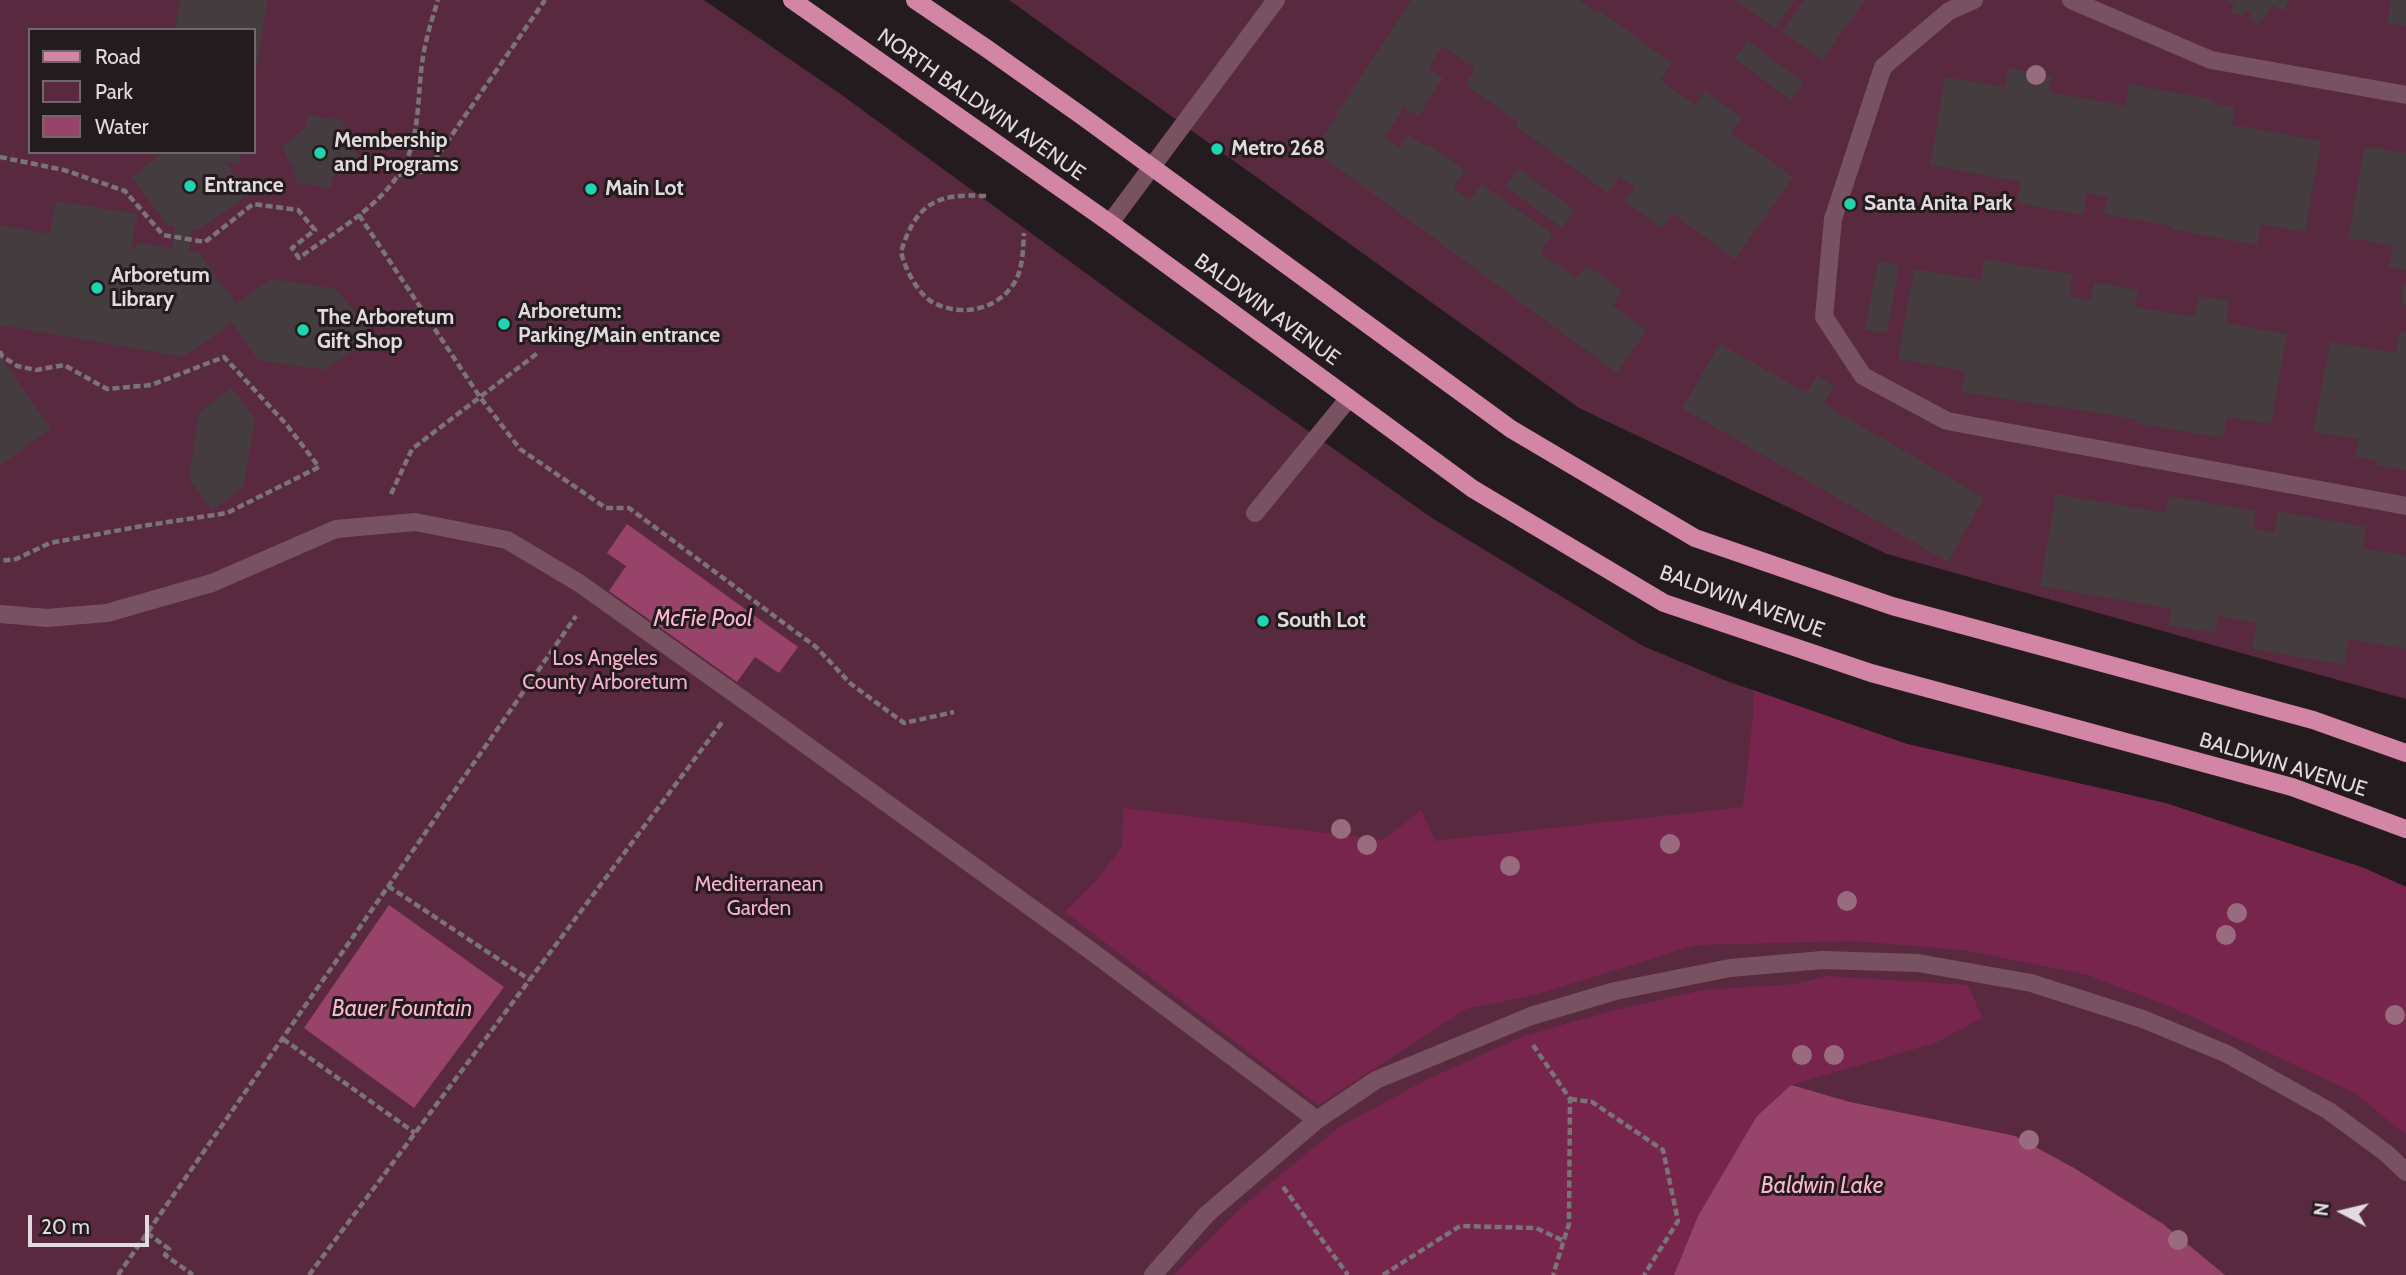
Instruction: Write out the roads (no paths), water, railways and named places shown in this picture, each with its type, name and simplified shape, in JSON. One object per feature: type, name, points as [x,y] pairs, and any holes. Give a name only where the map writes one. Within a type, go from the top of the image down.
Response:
[{"type":"main road","name":"NORTH BALDWIN AVENUE","points":[[792,0],[1110,223]]},
{"type":"main road","points":[[915,0],[986,47],[1152,167]]},
{"type":"main road","name":"BALDWIN AVENUE","points":[[1152,167],[1511,429],[1695,538],[1892,606],[2301,716],[2406,753]]},
{"type":"main road","name":"BALDWIN AVENUE","points":[[1110,223],[1473,489],[1664,603],[1871,673],[2292,787],[2406,829]]},
{"type":"street","points":[[1110,223],[1276,0]]},
{"type":"street","points":[[1974,0],[1949,11],[1883,67],[1833,219],[1824,317],[1863,376],[1947,421],[2406,506]]},
{"type":"street","points":[[2071,0],[2211,60],[2406,95]]},
{"type":"street","points":[[1255,513],[1349,398]]},
{"type":"street","points":[[0,614],[47,618],[107,613],[212,583],[336,529],[415,522],[507,540],[593,593],[741,698],[1087,948],[1317,1120]]},
{"type":"street","points":[[1153,1275],[1207,1214],[1317,1120],[1376,1080],[1517,1022],[1615,991],[1730,968],[1823,960],[1918,963],[2031,983],[2143,1019],[2227,1054],[2329,1111],[2386,1153],[2406,1172]]},
{"type":"water","name":"McFie Pool","points":[[627,524],[798,647],[779,673],[755,657],[737,682],[609,591],[626,566],[607,553]]},
{"type":"water","name":"Bauer Fountain","points":[[389,905],[504,987],[414,1108],[304,1028]]},
{"type":"water","name":"Baldwin Lake","points":[[1791,1085],[1850,1102],[2015,1136],[2074,1168],[2163,1224],[2225,1275],[1674,1275],[1698,1216],[1757,1116]]},
{"type":"place","name":"Metro 268","points":[[1217,149]]},
{"type":"place","name":"Membership and Programs","points":[[320,153]]},
{"type":"place","name":"Entrance","points":[[190,186]]},
{"type":"place","name":"Main Lot","points":[[591,189]]},
{"type":"place","name":"Santa Anita Park","points":[[1850,204]]},
{"type":"place","name":"Arboretum Library","points":[[97,288]]},
{"type":"place","name":"Arboretum: Parking/Main entrance","points":[[504,324]]},
{"type":"place","name":"The Arboretum Gift Shop","points":[[303,330]]},
{"type":"place","name":"South Lot","points":[[1263,621]]},
{"type":"park label","name":"Los Angeles County Arboretum","points":[[605,671]]},
{"type":"park label","name":"Mediterranean Garden","points":[[759,897]]}]
